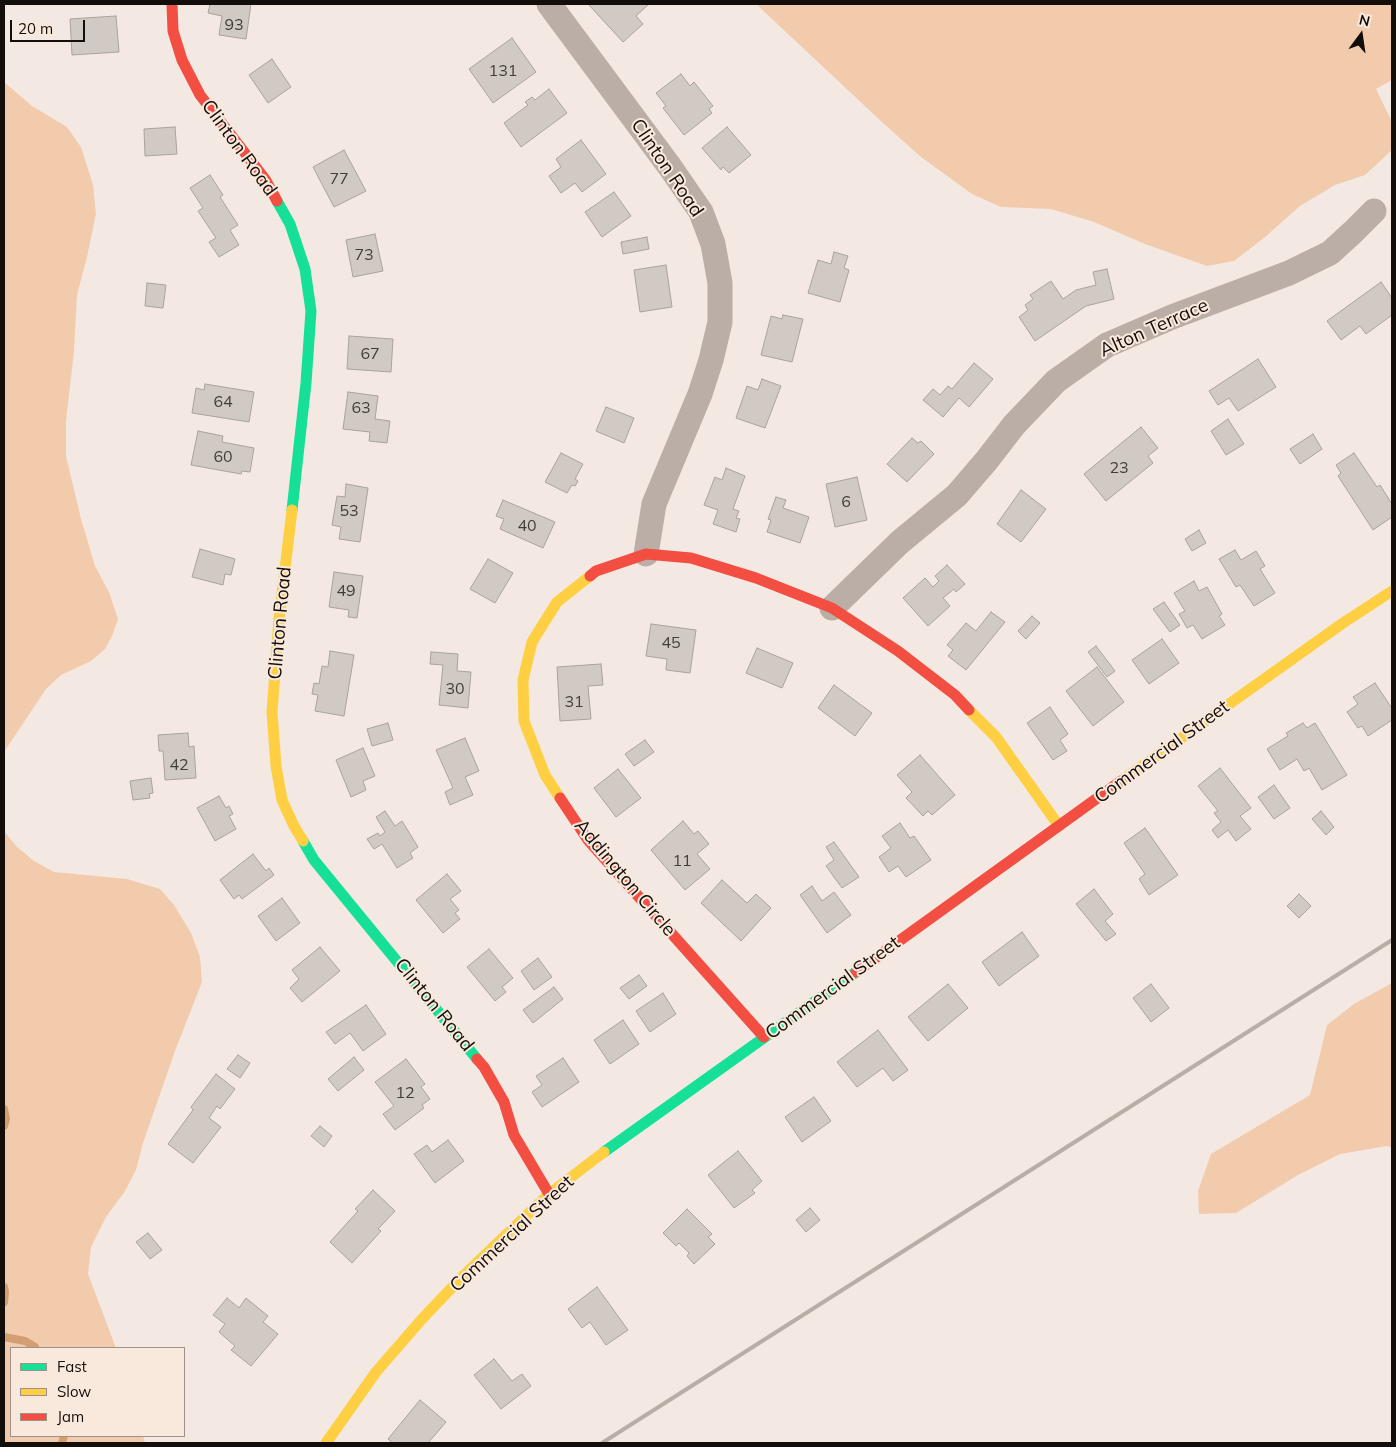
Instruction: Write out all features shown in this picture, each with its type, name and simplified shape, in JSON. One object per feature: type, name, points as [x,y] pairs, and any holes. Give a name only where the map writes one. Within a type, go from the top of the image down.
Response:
[{"type":"street","name":"Clinton Road","points":[[172,4],[173,31],[182,60],[200,96],[265,179],[290,224],[305,269],[310,311],[306,383],[279,619],[272,712],[276,766],[282,800],[294,826],[314,860],[484,1067],[504,1102],[514,1135],[549,1194]]},
{"type":"street","name":"Clinton Road","points":[[549,4],[670,167],[700,212],[713,244],[720,283],[720,322],[711,360],[700,394],[654,504],[646,554]]},
{"type":"street","name":"Alton Terrace","points":[[832,608],[900,542],[957,494],[987,460],[1014,424],[1056,381],[1107,346],[1172,317],[1289,273],[1330,252],[1374,211]]},
{"type":"street","name":"Addington Circle","points":[[764,1038],[588,840],[545,774],[524,721],[523,680],[532,642],[557,602],[596,571],[646,554],[691,558],[756,578],[832,608],[898,651],[955,695],[996,737],[1059,826]]},
{"type":"street","name":"Commercial Street","points":[[326,1443],[376,1372],[422,1319],[460,1279],[549,1194],[606,1151],[1297,655],[1392,591]]},
{"type":"shaded area","points":[[756,4],[1392,4],[1392,80],[1376,89],[1391,120],[1392,150],[1365,175],[1335,185],[1300,206],[1234,261],[1207,266],[1145,244],[1094,222],[1051,209],[1001,207],[972,194],[921,157]]},
{"type":"shaded area","points":[[4,82],[32,106],[67,127],[81,147],[93,185],[96,214],[77,295],[74,351],[66,421],[66,456],[81,519],[95,566],[109,592],[118,619],[105,649],[91,661],[61,675],[46,689],[4,752]]},
{"type":"shaded area","points":[[4,831],[16,846],[34,861],[54,872],[127,879],[160,889],[174,905],[191,933],[200,957],[202,982],[175,1051],[143,1143],[136,1170],[125,1191],[106,1217],[91,1247],[88,1274],[116,1347],[10,1347],[10,1437],[143,1437],[145,1443],[4,1443]]},
{"type":"shaded area","points":[[1392,983],[1392,1147],[1387,1146],[1340,1154],[1298,1175],[1236,1213],[1199,1214],[1198,1191],[1211,1154],[1310,1095],[1327,1025],[1354,1004]]},
{"type":"building","points":[[210,4],[251,4],[246,39],[219,35],[222,16],[208,13]]},
{"type":"building","points":[[588,4],[649,4],[636,16],[643,24],[623,42]]},
{"type":"building","points":[[116,16],[119,52],[72,55],[70,19]]},
{"type":"building","points":[[512,38],[536,72],[493,103],[469,69]]},
{"type":"building","points":[[272,59],[291,87],[268,103],[249,75]]},
{"type":"building","points":[[681,74],[690,86],[694,82],[713,106],[709,109],[712,113],[684,135],[663,108],[666,106],[656,93]]},
{"type":"building","points":[[549,89],[567,113],[521,147],[504,123],[528,105],[525,102],[532,97],[535,100]]},
{"type":"building","points":[[175,127],[177,154],[145,156],[144,129]]},
{"type":"building","points":[[727,127],[751,155],[729,173],[723,167],[721,170],[702,148]]},
{"type":"building","points":[[581,140],[606,174],[582,192],[575,183],[561,193],[549,176],[561,167],[556,159]]},
{"type":"building","points":[[344,150],[366,191],[334,207],[313,167]]},
{"type":"building","points":[[210,175],[223,195],[220,197],[238,225],[230,230],[239,245],[219,257],[209,242],[216,238],[198,211],[203,208],[190,188]]},
{"type":"building","points":[[614,192],[631,216],[602,237],[585,212]]},
{"type":"building","points":[[375,234],[383,271],[353,277],[346,240]]},
{"type":"building","points":[[647,237],[649,249],[623,254],[621,242]]},
{"type":"building","points":[[834,252],[848,256],[844,268],[849,270],[840,302],[808,293],[818,260],[831,264]]},
{"type":"building","points":[[666,265],[672,307],[640,312],[634,270]]},
{"type":"building","points":[[1107,269],[1114,299],[1086,306],[1035,341],[1019,317],[1028,310],[1025,305],[1033,299],[1030,295],[1051,281],[1063,299],[1076,290],[1096,285],[1093,272]]},
{"type":"building","points":[[1381,282],[1392,298],[1392,315],[1366,334],[1360,326],[1341,340],[1327,321]]},
{"type":"building","points":[[147,283],[166,285],[163,308],[145,306]]},
{"type":"building","points":[[783,315],[803,319],[792,362],[761,355],[771,316],[782,319]]},
{"type":"building","points":[[349,336],[393,339],[391,372],[347,369]]},
{"type":"building","points":[[1258,359],[1276,387],[1238,411],[1229,398],[1218,405],[1209,391]]},
{"type":"building","points":[[974,363],[993,379],[969,407],[959,398],[943,417],[923,400],[933,389],[940,395],[948,386],[952,389]]},
{"type":"building","points":[[762,379],[781,386],[765,428],[736,418],[747,386],[758,390]]},
{"type":"building","points":[[205,384],[254,392],[249,422],[192,413],[196,388],[204,390]]},
{"type":"building","points":[[348,392],[378,396],[375,419],[390,421],[387,443],[369,441],[370,432],[343,429]]},
{"type":"building","points":[[606,407],[634,418],[624,443],[596,431]]},
{"type":"building","points":[[1228,419],[1244,444],[1226,455],[1211,431]]},
{"type":"building","points":[[1141,427],[1158,448],[1148,456],[1153,463],[1106,501],[1084,474]]},
{"type":"building","points":[[198,431],[223,436],[222,442],[254,448],[250,472],[242,471],[241,474],[191,465]]},
{"type":"building","points":[[1313,434],[1322,449],[1300,464],[1290,449]]},
{"type":"building","points":[[912,438],[918,443],[921,441],[934,454],[907,482],[887,464]]},
{"type":"building","points":[[561,453],[583,464],[575,479],[578,481],[575,486],[572,485],[567,493],[545,482]]},
{"type":"building","points":[[1354,453],[1377,487],[1380,485],[1392,504],[1392,517],[1373,530],[1338,476],[1341,473],[1336,465]]},
{"type":"building","points":[[726,468],[745,476],[733,509],[739,511],[736,518],[740,519],[736,532],[713,524],[718,510],[704,505],[715,477],[722,480]]},
{"type":"building","points":[[857,477],[867,520],[835,527],[826,484]]},
{"type":"building","points":[[346,484],[368,488],[360,542],[339,539],[341,527],[332,525],[337,496],[345,497]]},
{"type":"building","points":[[1021,490],[1046,509],[1021,542],[997,524]]},
{"type":"building","points":[[776,497],[786,500],[783,508],[809,517],[800,543],[767,532],[771,520],[768,519]]},
{"type":"building","points":[[503,500],[555,522],[543,548],[500,529],[504,519],[496,516]]},
{"type":"building","points":[[1199,530],[1206,543],[1192,551],[1185,539]]},
{"type":"building","points":[[200,549],[235,559],[231,575],[225,574],[223,585],[192,577]]},
{"type":"building","points":[[1235,550],[1241,560],[1256,551],[1265,566],[1260,569],[1275,593],[1254,606],[1240,585],[1236,587],[1219,559]]},
{"type":"building","points":[[488,559],[513,573],[495,603],[470,589]]},
{"type":"building","points":[[947,565],[965,584],[956,592],[954,589],[943,598],[950,606],[928,626],[903,598],[925,578],[933,587],[939,581],[935,576]]},
{"type":"building","points":[[334,572],[363,576],[357,618],[348,617],[349,610],[329,607]]},
{"type":"building","points":[[1194,581],[1199,591],[1207,587],[1222,614],[1219,616],[1225,625],[1202,639],[1193,625],[1187,628],[1179,614],[1185,611],[1174,593]]},
{"type":"building","points":[[1164,602],[1180,625],[1170,632],[1153,609]]},
{"type":"building","points":[[991,612],[1005,622],[966,670],[948,656],[953,650],[947,645],[966,623],[976,631]]},
{"type":"building","points":[[1032,616],[1040,623],[1026,639],[1018,631]]},
{"type":"building","points":[[651,624],[696,630],[690,673],[666,670],[667,659],[646,656]]},
{"type":"building","points":[[1162,639],[1179,663],[1149,684],[1132,660]]},
{"type":"building","points":[[1096,646],[1115,671],[1107,677],[1088,652]]},
{"type":"building","points":[[757,648],[793,663],[782,688],[746,673]]},
{"type":"building","points":[[330,651],[354,655],[344,716],[315,711],[318,695],[312,694],[314,683],[319,684],[322,666],[328,667]]},
{"type":"building","points":[[431,652],[458,654],[457,671],[471,672],[468,708],[439,705],[443,665],[430,664]]},
{"type":"building","points":[[601,664],[603,685],[588,686],[591,719],[560,721],[557,667]]},
{"type":"building","points":[[1097,667],[1124,702],[1093,726],[1066,691]]},
{"type":"building","points":[[1375,683],[1392,707],[1392,720],[1368,736],[1362,726],[1358,728],[1347,712],[1358,704],[1353,697]]},
{"type":"building","points":[[834,685],[872,713],[855,736],[818,708]]},
{"type":"building","points":[[1050,707],[1068,734],[1060,740],[1067,751],[1053,760],[1027,723]]},
{"type":"building","points":[[388,723],[393,740],[372,746],[367,729]]},
{"type":"building","points":[[1303,723],[1307,728],[1315,723],[1347,775],[1322,790],[1309,768],[1304,771],[1297,759],[1280,770],[1267,749],[1288,736],[1286,733]]},
{"type":"building","points":[[188,733],[189,747],[194,746],[196,778],[165,780],[163,751],[159,751],[158,735]]},
{"type":"building","points":[[465,738],[479,771],[465,777],[473,795],[450,805],[445,792],[453,788],[436,750]]},
{"type":"building","points":[[645,740],[654,752],[634,766],[625,754]]},
{"type":"building","points":[[363,748],[375,776],[363,781],[366,790],[351,797],[336,760]]},
{"type":"building","points":[[920,755],[955,795],[932,815],[928,811],[923,816],[906,798],[912,792],[897,775]]},
{"type":"building","points":[[1220,768],[1251,808],[1240,816],[1251,829],[1236,841],[1228,830],[1218,838],[1212,830],[1221,822],[1214,813],[1218,811],[1198,786]]},
{"type":"building","points":[[618,769],[641,798],[616,817],[594,788]]},
{"type":"building","points":[[151,778],[153,793],[149,794],[150,798],[133,800],[130,781]]},
{"type":"building","points":[[1274,785],[1290,808],[1274,819],[1258,797]]},
{"type":"building","points":[[219,796],[226,808],[229,806],[233,814],[229,816],[236,829],[215,841],[197,808]]},
{"type":"building","points":[[385,811],[395,826],[402,821],[418,847],[410,853],[413,858],[397,868],[382,844],[374,849],[367,839],[378,833],[380,836],[385,832],[376,817]]},
{"type":"building","points":[[1321,811],[1334,827],[1326,835],[1312,819]]},
{"type":"building","points":[[683,821],[694,834],[698,831],[709,844],[697,854],[710,869],[685,890],[651,850]]},
{"type":"building","points":[[900,823],[910,838],[914,836],[931,860],[906,877],[898,866],[889,872],[879,857],[891,848],[882,836]]},
{"type":"building","points":[[1145,828],[1178,875],[1149,895],[1139,879],[1145,874],[1124,843]]},
{"type":"building","points":[[834,842],[859,877],[842,888],[826,866],[834,860],[826,847]]},
{"type":"building","points":[[253,854],[266,871],[269,868],[274,875],[242,899],[239,895],[234,899],[220,880]]},
{"type":"building","points":[[447,874],[461,891],[450,899],[459,910],[455,913],[460,919],[443,933],[416,900]]},
{"type":"building","points":[[722,880],[747,903],[756,894],[771,908],[741,941],[701,903]]},
{"type":"building","points":[[812,886],[822,901],[834,892],[851,915],[827,933],[800,895]]},
{"type":"building","points":[[1094,889],[1113,914],[1105,921],[1116,934],[1106,941],[1076,904]]},
{"type":"building","points":[[1299,894],[1311,906],[1299,918],[1287,906]]},
{"type":"building","points":[[282,898],[300,923],[276,941],[258,916]]},
{"type":"building","points":[[1022,932],[1039,956],[999,986],[982,962]]},
{"type":"building","points":[[320,947],[340,971],[302,1002],[290,988],[299,979],[292,970]]},
{"type":"building","points":[[489,949],[513,978],[502,987],[506,992],[495,1001],[467,967]]},
{"type":"building","points":[[538,958],[552,977],[534,990],[521,971]]},
{"type":"building","points":[[639,975],[647,986],[629,999],[620,988]]},
{"type":"building","points":[[948,984],[968,1008],[928,1041],[908,1017]]},
{"type":"building","points":[[1151,984],[1169,1008],[1151,1022],[1133,998]]},
{"type":"building","points":[[554,987],[563,999],[533,1023],[523,1010]]},
{"type":"building","points":[[663,993],[676,1014],[650,1032],[636,1011]]},
{"type":"building","points":[[366,1005],[386,1034],[363,1051],[350,1033],[335,1044],[326,1032]]},
{"type":"building","points":[[623,1020],[639,1044],[610,1064],[594,1040]]},
{"type":"building","points":[[878,1030],[908,1070],[893,1081],[883,1068],[857,1087],[837,1062]]},
{"type":"building","points":[[238,1055],[250,1063],[240,1078],[227,1069]]},
{"type":"building","points":[[354,1057],[364,1070],[338,1091],[328,1079]]},
{"type":"building","points":[[563,1058],[579,1082],[542,1107],[532,1092],[542,1085],[536,1076]]},
{"type":"building","points":[[406,1059],[425,1084],[421,1087],[430,1099],[422,1105],[424,1108],[395,1130],[383,1114],[394,1106],[375,1082]]},
{"type":"building","points":[[216,1074],[235,1089],[220,1109],[217,1106],[209,1118],[221,1127],[193,1163],[168,1144],[193,1110],[191,1107]]},
{"type":"building","points":[[814,1097],[831,1121],[802,1142],[785,1117]]},
{"type":"building","points":[[320,1126],[332,1136],[324,1147],[311,1136]]},
{"type":"building","points":[[448,1140],[464,1161],[435,1183],[414,1154],[427,1145],[432,1152]]},
{"type":"building","points":[[738,1151],[762,1181],[752,1190],[755,1193],[734,1208],[708,1175]]},
{"type":"building","points":[[373,1190],[395,1211],[378,1229],[381,1231],[352,1263],[330,1242],[358,1211],[355,1209]]},
{"type":"building","points":[[810,1208],[820,1220],[806,1232],[796,1220]]},
{"type":"building","points":[[687,1209],[712,1234],[708,1237],[715,1244],[694,1264],[687,1256],[689,1253],[679,1243],[676,1246],[663,1233]]},
{"type":"building","points":[[148,1233],[162,1250],[150,1259],[136,1242]]},
{"type":"building","points":[[597,1287],[628,1330],[606,1345],[590,1322],[582,1328],[568,1309]]},
{"type":"building","points":[[227,1298],[239,1308],[246,1298],[268,1316],[263,1322],[278,1334],[251,1366],[231,1350],[235,1346],[219,1332],[225,1324],[213,1315]]},
{"type":"building","points":[[494,1359],[512,1381],[522,1374],[531,1386],[501,1409],[474,1375]]},
{"type":"building","points":[[420,1400],[446,1422],[428,1443],[393,1443],[388,1439]]},
{"type":"waterway","points":[[4,1109],[6,1119],[4,1126]]},
{"type":"waterway","points":[[4,1287],[4,1302]]},
{"type":"waterway","points":[[4,1337],[25,1341],[35,1347]]},
{"type":"waterway","points":[[62,1443],[64,1437]]},
{"type":"railway","points":[[602,1443],[1392,940]]},
{"type":"traffic: fast","points":[[277,201],[290,224],[305,269],[311,311],[306,383],[292,510]]},
{"type":"traffic: fast","points":[[303,841],[314,860],[477,1059]]},
{"type":"traffic: fast","points":[[604,1152],[856,972]]},
{"type":"traffic: slow","points":[[292,510],[279,619],[272,712],[276,766],[282,800],[303,841]]},
{"type":"traffic: slow","points":[[560,798],[545,775],[524,721],[523,680],[532,642],[557,602],[590,576]]},
{"type":"traffic: slow","points":[[1121,781],[1343,623],[1392,591]]},
{"type":"traffic: slow","points":[[969,710],[996,737],[1059,826]]},
{"type":"traffic: slow","points":[[326,1443],[376,1372],[460,1279],[549,1194],[604,1152]]},
{"type":"traffic: jam","points":[[172,4],[173,31],[182,60],[200,95],[265,179],[277,201]]},
{"type":"traffic: jam","points":[[590,576],[596,571],[646,554],[691,558],[756,578],[832,608],[898,651],[955,695],[969,710]]},
{"type":"traffic: jam","points":[[856,972],[1121,781]]},
{"type":"traffic: jam","points":[[560,798],[588,840],[764,1037]]},
{"type":"traffic: jam","points":[[477,1059],[484,1067],[504,1102],[514,1135],[549,1194]]}]
